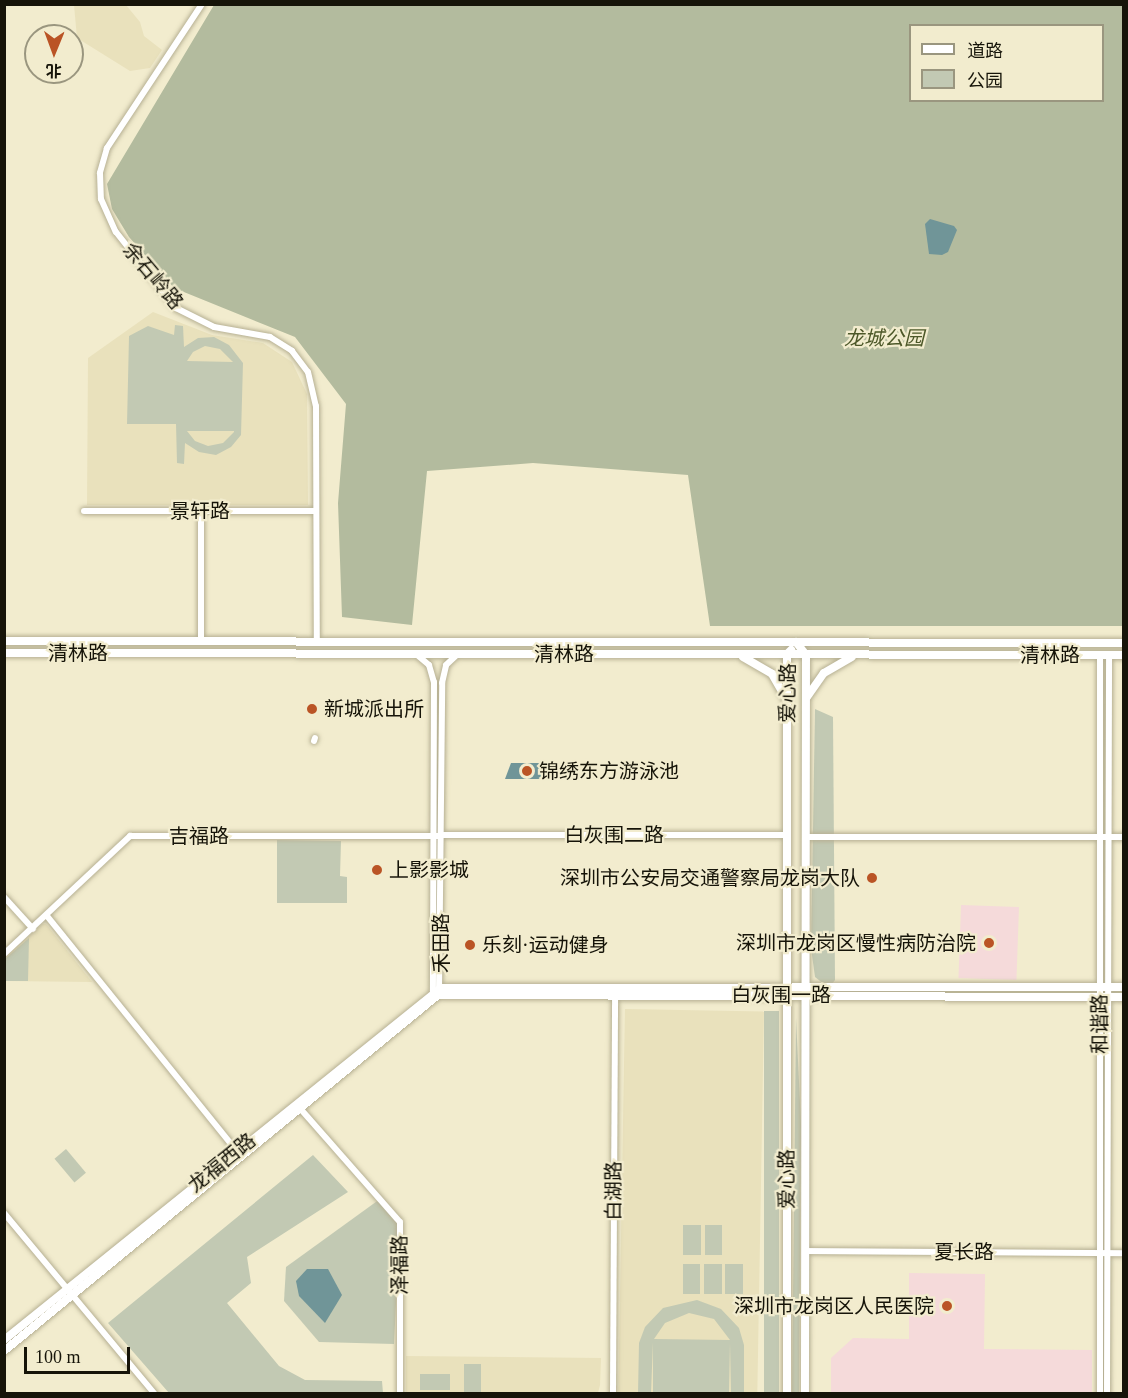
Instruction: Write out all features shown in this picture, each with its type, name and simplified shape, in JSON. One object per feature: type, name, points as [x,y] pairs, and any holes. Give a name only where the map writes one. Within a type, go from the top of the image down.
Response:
[{"type":"street","name":"余石岭路","points":[[202,4],[107,148],[100,173],[101,200],[116,232],[176,308],[214,327],[270,337],[292,351],[303,364],[316,397],[317,641]]},
{"type":"street","name":"景轩路","points":[[84,511],[316,511]]},
{"type":"street","points":[[201,511],[201,641]]},
{"type":"street","name":"清林路","points":[[4,641],[1124,643]]},
{"type":"street","name":"爱心路","points":[[787,1394],[787,654],[796,642],[806,655],[805,1394]]},
{"type":"street","name":"清林路","points":[[4,653],[1124,655]]},
{"type":"street","name":"禾田路","points":[[416,654],[429,665],[434,682],[437,991]]},
{"type":"street","name":"禾田路","points":[[437,991],[442,683],[446,665],[459,654]]},
{"type":"street","points":[[734,654],[750,658],[772,674],[787,703]]},
{"type":"street","points":[[806,700],[829,669],[863,655]]},
{"type":"street","name":"和谐路","points":[[1104,655],[1100,837],[1104,992],[1104,1253],[1107,1394]]},
{"type":"street","name":"和谐路","points":[[1104,655],[1108,837],[1104,992]]},
{"type":"street","name":"白灰围二路","points":[[441,836],[787,835]]},
{"type":"street","name":"吉福路","points":[[4,954],[130,836],[441,836]]},
{"type":"street","points":[[806,837],[1124,837]]},
{"type":"street","points":[[4,897],[33,929]]},
{"type":"street","points":[[47,916],[239,1154]]},
{"type":"street","name":"白灰围一路","points":[[1104,992],[1124,987]]},
{"type":"street","name":"白灰围一路","points":[[437,991],[1104,992],[1124,997]]},
{"type":"street","name":"龙福西路","points":[[4,1351],[70,1292],[437,991]]},
{"type":"street","name":"白湖路","points":[[613,1394],[615,991]]},
{"type":"street","name":"泽福路","points":[[298,1106],[400,1222],[400,1394]]},
{"type":"street","points":[[4,1213],[155,1394]]},
{"type":"street","name":"夏长路","points":[[805,1251],[1124,1253]]},
{"type":"street","name":"和谐路","points":[[1100,1394],[1104,1253]]},
{"type":"street","name":"龙福西路","points":[[7,1337],[70,1292]]},
{"type":"shaded area","points":[[74,5],[126,5],[140,22],[144,36],[162,50],[150,68],[130,71],[84,42],[84,24],[76,24]]},
{"type":"shaded area","points":[[153,312],[212,335],[263,343],[292,362],[307,394],[308,505],[87,505],[88,358]]},
{"type":"shaded area","name":"深圳市龙岗区慢性病防治院","points":[[961,905],[1019,907],[1016,980],[958,978]]},
{"type":"shaded area","points":[[42,924],[46,924],[92,982],[5,981],[4,959]]},
{"type":"shaded area","points":[[625,1009],[764,1011],[757,1394],[618,1394]]},
{"type":"shaded area","name":"深圳市龙岗区人民医院","points":[[909,1273],[985,1274],[984,1349],[1092,1350],[1092,1393],[831,1393],[831,1358],[853,1338],[909,1339]]},
{"type":"shaded area","points":[[406,1356],[601,1358],[600,1385],[598,1393],[406,1394]]},
{"type":"green space","name":"龙城公园","points":[[214,5],[1123,5],[1123,626],[710,626],[688,475],[533,463],[427,471],[412,625],[342,617],[338,503],[346,404],[295,337],[174,288],[129,237],[112,209],[107,184]]},
{"type":"green space","points":[[175,325],[183,326],[184,347],[198,338],[214,337],[229,345],[243,363],[241,435],[231,447],[216,455],[199,452],[185,443],[184,464],[177,463],[176,424],[127,424],[129,336],[148,326],[174,335]],"holes":[[[205,346],[220,349],[233,362],[187,361],[193,352]],[[187,431],[234,431],[234,432],[223,443],[208,446],[195,441]]]},
{"type":"green space","points":[[815,709],[833,717],[835,980],[829,988],[815,977],[811,948]]},
{"type":"green space","points":[[277,840],[341,841],[340,876],[347,877],[347,903],[277,903]]},
{"type":"green space","points":[[29,938],[28,981],[5,981],[5,959]]},
{"type":"green space","points":[[764,1011],[779,1011],[779,1393],[764,1393]]},
{"type":"green space","points":[[796,1018],[801,1124],[799,1393],[792,1394]]},
{"type":"green space","points":[[66,1149],[86,1173],[74,1182],[55,1159]]},
{"type":"green space","points":[[313,1155],[348,1192],[247,1257],[251,1283],[227,1303],[279,1366],[305,1380],[382,1381],[383,1393],[169,1393],[108,1323]]},
{"type":"green space","points":[[380,1199],[400,1222],[394,1344],[319,1342],[284,1301],[286,1267]]},
{"type":"green space","points":[[683,1225],[701,1225],[701,1255],[683,1255]]},
{"type":"green space","points":[[705,1225],[722,1225],[722,1255],[705,1255]]},
{"type":"green space","points":[[683,1264],[700,1264],[700,1294],[683,1294]]},
{"type":"green space","points":[[704,1264],[722,1264],[722,1294],[704,1294]]},
{"type":"green space","points":[[725,1264],[743,1264],[743,1294],[725,1294]]},
{"type":"green space","points":[[697,1300],[721,1309],[739,1328],[744,1345],[744,1393],[731,1393],[730,1343],[729,1393],[653,1393],[653,1342],[651,1393],[638,1393],[639,1343],[645,1327],[663,1308]],"holes":[[[689,1313],[714,1319],[730,1340],[654,1339],[665,1323]]]},
{"type":"green space","points":[[464,1364],[481,1364],[481,1393],[464,1393]]},
{"type":"green space","points":[[420,1374],[450,1374],[450,1390],[420,1390]]},
{"type":"water","points":[[930,219],[954,226],[957,230],[948,252],[942,255],[929,254],[925,224]]},
{"type":"water","name":"锦绣东方游泳池","points":[[511,763],[546,763],[541,779],[505,779]]},
{"type":"water","points":[[307,1269],[328,1269],[342,1295],[325,1323],[299,1296],[296,1281]]},
{"type":"place","name":"新城派出所","points":[[312,709]]},
{"type":"place","name":"锦绣东方游泳池","points":[[527,771]]},
{"type":"place","name":"上影影城","points":[[377,870]]},
{"type":"place","name":"深圳市公安局交通警察局龙岗大队","points":[[872,878]]},
{"type":"place","name":"深圳市龙岗区慢性病防治院","points":[[989,943]]},
{"type":"place","name":"乐刻·运动健身","points":[[470,945]]},
{"type":"place","name":"深圳市龙岗区人民医院","points":[[947,1306]]}]
